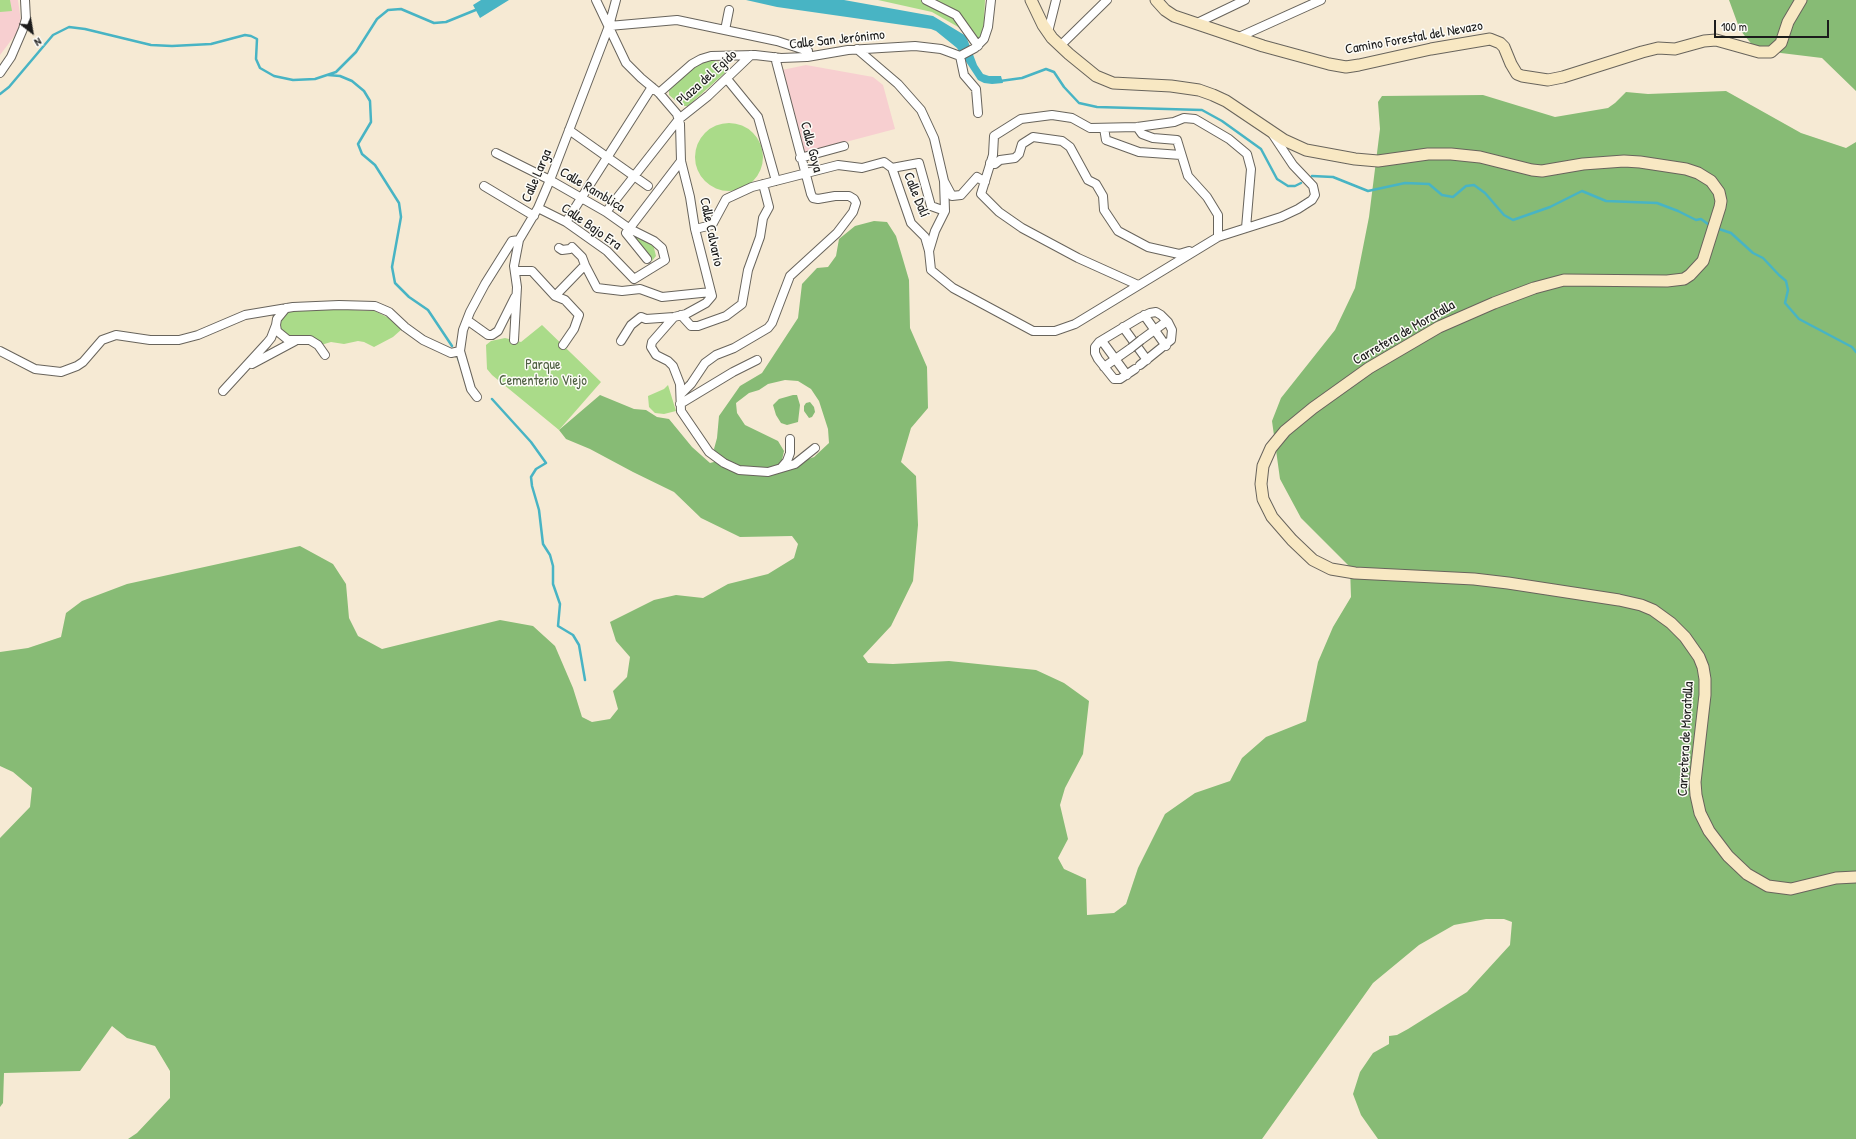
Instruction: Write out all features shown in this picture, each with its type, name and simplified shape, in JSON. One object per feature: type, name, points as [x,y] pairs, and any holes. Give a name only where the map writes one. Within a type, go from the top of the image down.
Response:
[{"type":"main road","name":"Carretera de Moratalla","points":[[1031,0],[1048,32],[1060,46],[1087,70],[1103,80],[1121,85],[1171,86],[1199,90],[1226,102],[1284,140],[1306,150],[1332,156],[1368,161],[1385,161],[1417,155],[1439,153],[1480,158],[1542,171],[1583,164],[1624,161],[1669,166],[1693,171],[1707,179],[1719,192],[1720,207],[1708,249],[1700,266],[1684,279],[1662,281],[1597,279],[1564,280],[1534,288],[1439,326],[1369,368],[1325,399],[1285,431],[1271,448],[1263,466],[1261,484],[1263,499],[1272,518],[1292,540],[1314,560],[1331,569],[1355,573],[1466,579],[1508,583],[1619,600],[1641,605],[1653,610],[1672,623],[1685,637],[1699,657],[1703,667],[1705,695],[1695,782],[1700,813],[1709,831],[1738,866],[1754,880],[1768,886],[1791,889],[1836,878],[1856,877]]},
{"type":"main road","name":"Camino Forestal del Nevazo","points":[[1156,0],[1168,13],[1296,56],[1346,67],[1359,66],[1483,39],[1490,39],[1500,43],[1504,48],[1517,74],[1548,80],[1563,77],[1642,52],[1658,48],[1675,49],[1704,41],[1716,40],[1759,52],[1771,52],[1781,43],[1788,22],[1801,0]]},
{"type":"street","points":[[0,73],[11,57],[24,28],[26,19],[25,0]]},
{"type":"street","points":[[596,0],[626,63],[659,93],[673,109],[679,119]]},
{"type":"street","name":"Calle Larga","points":[[514,340],[517,287],[514,266],[519,240],[534,216],[550,180],[609,26],[616,0]]},
{"type":"street","points":[[926,0],[956,15],[975,48]]},
{"type":"street","points":[[978,113],[976,89],[964,75],[961,55],[975,48],[987,33],[991,0]]},
{"type":"street","points":[[1048,32],[1056,0]]},
{"type":"street","points":[[1060,46],[1107,0]]},
{"type":"street","points":[[1197,23],[1246,0]]},
{"type":"street","points":[[1239,38],[1321,0]]},
{"type":"street","points":[[725,30],[729,10]]},
{"type":"street","points":[[609,26],[677,20],[778,41],[808,51],[807,57]]},
{"type":"street","name":"Calle San Jerónimo","points":[[659,93],[682,71],[701,59],[711,56],[807,57],[857,49],[927,46],[961,55]]},
{"type":"street","points":[[857,49],[898,84],[921,110],[934,138],[944,181],[945,211],[935,231],[929,251],[931,270],[954,288],[1033,331],[1055,331],[1076,324],[1218,237],[1281,217],[1312,200],[1314,195],[1313,186],[1293,165],[1270,131]]},
{"type":"street","name":"Plaza del Egido","points":[[606,212],[679,119],[694,108],[751,56]]},
{"type":"street","name":"Calle Goya","points":[[681,394],[691,384],[705,363],[768,328],[790,276],[837,233],[853,212],[856,203],[854,199],[849,196],[835,196],[818,199],[813,198],[804,173],[775,57]]},
{"type":"street","points":[[727,79],[758,116],[776,181]]},
{"type":"street","points":[[566,222],[652,87]]},
{"type":"street","points":[[673,109],[682,111],[694,108]]},
{"type":"street","points":[[1138,285],[1078,258],[1022,228],[998,212],[981,194],[990,163],[994,136],[1021,119],[1052,114],[1072,118],[1090,128],[1137,127],[1174,122],[1184,118],[1190,118],[1209,126],[1244,150],[1249,158],[1251,169],[1246,228]]},
{"type":"street","name":"Calle Calvario","points":[[679,119],[681,161],[690,197],[695,229],[711,292]]},
{"type":"street","points":[[1137,127],[1142,134],[1153,138],[1176,140],[1188,176],[1207,196],[1218,215],[1218,237]]},
{"type":"street","points":[[1104,128],[1106,140],[1139,152],[1181,155]]},
{"type":"street","points":[[569,130],[648,186]]},
{"type":"street","points":[[990,163],[995,164],[1000,160],[1015,158],[1019,154],[1022,144],[1033,137],[1062,142],[1070,148],[1088,180],[1096,184],[1103,196],[1104,210],[1118,231],[1148,247],[1179,254],[1200,248]]},
{"type":"street","points":[[800,158],[844,146]]},
{"type":"street","name":"Calle Ramblica","points":[[496,153],[550,180],[654,242],[662,248],[665,260]]},
{"type":"street","points":[[646,259],[626,233],[681,161]]},
{"type":"street","points":[[695,229],[712,225],[722,204],[730,196],[763,184],[838,165],[862,168],[884,162],[892,168],[918,163],[931,206],[945,211]]},
{"type":"street","name":"Calle Dalí","points":[[892,168],[911,223],[925,237],[929,251]]},
{"type":"street","points":[[944,181],[949,192],[952,196],[956,197],[966,191],[977,177],[985,182]]},
{"type":"street","points":[[678,316],[691,326],[698,326],[726,316],[742,304],[748,270],[760,237],[763,218],[769,208],[763,184]]},
{"type":"street","points":[[484,186],[534,216]]},
{"type":"street","name":"Calle Bajo Era","points":[[538,208],[566,222],[607,251],[634,279],[665,260]]},
{"type":"street","points":[[477,397],[471,389],[460,351],[463,330],[485,284],[512,242],[519,240]]},
{"type":"street","points":[[559,248],[562,250],[570,249],[572,247],[582,257],[597,288],[622,291],[640,289],[662,297],[711,292],[710,300],[696,310],[678,316],[641,317],[631,325],[621,341]]},
{"type":"street","points":[[555,296],[585,265]]},
{"type":"street","points":[[515,271],[532,271],[555,296],[565,300],[579,315],[574,329],[563,345]]},
{"type":"street","points":[[467,320],[488,334],[492,335],[498,331],[516,295]]},
{"type":"street","points":[[0,351],[35,369],[61,372],[83,362],[95,346],[110,336],[116,334],[150,340],[179,340],[198,335],[246,315],[286,308],[375,306],[389,312],[405,328],[423,340],[451,353],[460,351]]},
{"type":"street","points":[[223,391],[271,338],[277,319],[286,308]]},
{"type":"street","points":[[1156,312],[1167,321],[1173,334],[1171,340],[1166,346],[1120,379],[1114,379],[1095,353],[1095,347],[1102,340],[1144,315],[1156,312]]},
{"type":"street","points":[[1144,315],[1166,346]]},
{"type":"street","points":[[678,316],[652,342],[651,347],[656,355],[668,361],[673,366],[680,384],[680,404],[684,417],[710,452],[724,463],[739,470],[768,472],[795,464],[815,448]]},
{"type":"street","points":[[1104,367],[1167,321]]},
{"type":"street","points":[[276,325],[277,330],[284,338],[295,341],[310,340],[318,345],[325,355]]},
{"type":"street","points":[[1123,327],[1147,360]]},
{"type":"street","points":[[1102,340],[1127,375]]},
{"type":"street","points":[[243,370],[295,341]]},
{"type":"street","points":[[680,404],[732,372],[757,360]]},
{"type":"street","points":[[780,469],[788,461],[790,453],[790,439]]},
{"type":"shaded area","points":[[0,0],[18,0],[21,22],[19,30],[0,55]]},
{"type":"shaded area","points":[[806,65],[873,77],[883,85],[895,129],[804,153],[782,70]]},
{"type":"green space","points":[[0,0],[10,0],[12,11],[0,12]]},
{"type":"green space","points":[[878,0],[985,0],[984,23],[981,35],[977,41],[960,28],[932,12]]},
{"type":"green space","points":[[1729,0],[1856,0],[1856,91],[1822,58],[1781,53],[1754,47],[1740,30]]},
{"type":"green space","points":[[710,60],[729,64],[728,70],[688,106],[682,106],[669,95],[669,89],[694,67]]},
{"type":"green space","points":[[1726,91],[1801,133],[1846,148],[1856,142],[1856,1139],[1378,1139],[1361,1115],[1353,1094],[1360,1072],[1373,1053],[1389,1044],[1389,1036],[1397,1035],[1408,1029],[1467,992],[1510,945],[1512,922],[1504,919],[1486,919],[1454,925],[1419,945],[1373,983],[1262,1139],[128,1139],[137,1133],[170,1098],[170,1071],[155,1046],[127,1038],[112,1026],[80,1071],[4,1073],[3,1103],[0,1107],[0,838],[30,807],[32,788],[13,772],[0,766],[0,652],[28,648],[61,637],[66,613],[82,601],[127,584],[300,546],[333,564],[346,584],[349,618],[358,636],[382,649],[500,620],[533,626],[555,646],[573,688],[582,717],[592,722],[610,719],[618,709],[613,691],[627,677],[630,657],[616,641],[610,622],[654,600],[676,595],[703,598],[728,584],[768,574],[794,558],[798,544],[792,536],[740,537],[701,518],[674,492],[590,449],[566,439],[559,430],[600,395],[634,409],[646,410],[657,417],[669,419],[692,447],[710,463],[714,462],[717,459],[714,449],[717,438],[719,416],[740,386],[762,373],[798,318],[802,284],[817,268],[828,267],[836,256],[839,239],[855,226],[874,221],[887,222],[896,236],[909,280],[910,328],[927,367],[928,408],[911,428],[901,462],[916,476],[918,525],[913,581],[891,626],[863,656],[868,663],[893,664],[949,661],[1036,670],[1064,683],[1089,701],[1083,754],[1065,788],[1060,805],[1068,839],[1058,858],[1064,869],[1086,879],[1087,915],[1114,913],[1126,904],[1138,868],[1165,814],[1195,793],[1230,781],[1242,758],[1266,737],[1306,721],[1318,662],[1333,627],[1351,597],[1350,567],[1301,518],[1280,479],[1272,421],[1281,398],[1335,330],[1355,288],[1369,217],[1380,129],[1378,102],[1382,96],[1483,95],[1555,117],[1608,108],[1626,92],[1648,94]],"holes":[[[785,380],[798,381],[811,389],[819,401],[828,429],[829,443],[814,457],[780,469],[784,451],[778,441],[745,425],[737,413],[736,403],[749,393],[759,390],[768,384]]]},
{"type":"green space","points":[[722,123],[736,123],[748,129],[757,138],[763,150],[761,170],[753,181],[742,189],[736,191],[722,191],[716,189],[705,181],[697,170],[695,164],[695,150],[697,144],[705,133],[716,125]]},
{"type":"green space","points":[[636,235],[653,244],[656,256],[652,261],[632,238]]},
{"type":"green space","points":[[309,308],[375,311],[389,318],[402,329],[393,337],[374,347],[358,341],[344,344],[331,342],[321,345],[311,336],[286,336],[279,324],[283,316],[288,312]]},
{"type":"green space","name":"Parque Cementerio Viejo","points":[[542,325],[601,382],[559,430],[492,375],[487,369],[486,345],[491,341],[505,338],[521,342]]},
{"type":"green space","points":[[668,385],[676,411],[664,414],[655,413],[649,407],[648,396],[664,389]]},
{"type":"green space","points":[[797,395],[800,405],[798,422],[787,425],[781,423],[776,415],[773,405],[779,399]]},
{"type":"green space","points":[[810,402],[814,407],[815,412],[812,417],[809,418],[804,411],[804,406],[806,403]]},
{"type":"water","points":[[481,0],[509,0],[480,18],[473,5]]},
{"type":"water","points":[[746,0],[844,0],[933,16],[966,36],[977,65],[983,74],[989,76],[1001,76],[1003,83],[992,84],[984,83],[978,80],[957,48],[936,31],[931,29],[777,7]]},
{"type":"waterway","points":[[0,94],[9,87],[53,35],[69,27],[85,29],[151,45],[172,46],[211,44],[245,35],[251,36],[257,39],[256,59],[260,68],[274,76],[293,80],[315,79],[336,72],[356,52],[377,19],[388,10],[401,9],[434,23],[446,22],[478,9]]},
{"type":"waterway","points":[[1000,81],[1022,78],[1046,69],[1054,72],[1064,87],[1079,103],[1097,107],[1202,110],[1222,121],[1261,149],[1277,179],[1288,186],[1295,186],[1301,183]]},
{"type":"waterway","points":[[328,75],[340,76],[352,81],[364,91],[370,101],[371,122],[358,144],[362,154],[375,165],[399,203],[401,217],[392,267],[395,283],[409,297],[428,310],[452,346]]},
{"type":"waterway","points":[[1312,176],[1333,177],[1368,191],[1405,183],[1429,184],[1442,195],[1453,197],[1466,186],[1474,185],[1485,193],[1504,215],[1513,220],[1550,207],[1582,191],[1606,201],[1657,203],[1696,220],[1701,219],[1712,227]]},
{"type":"waterway","points":[[1716,228],[1731,233],[1753,253],[1763,258],[1786,281],[1788,290],[1785,303],[1799,319],[1852,347],[1856,352]]},
{"type":"waterway","points":[[458,358],[460,363]]},
{"type":"waterway","points":[[492,399],[531,442],[546,463],[536,469],[531,477],[532,486],[539,510],[543,544],[550,555],[553,566],[553,584],[560,604],[558,626],[573,635],[579,645],[585,680]]}]
